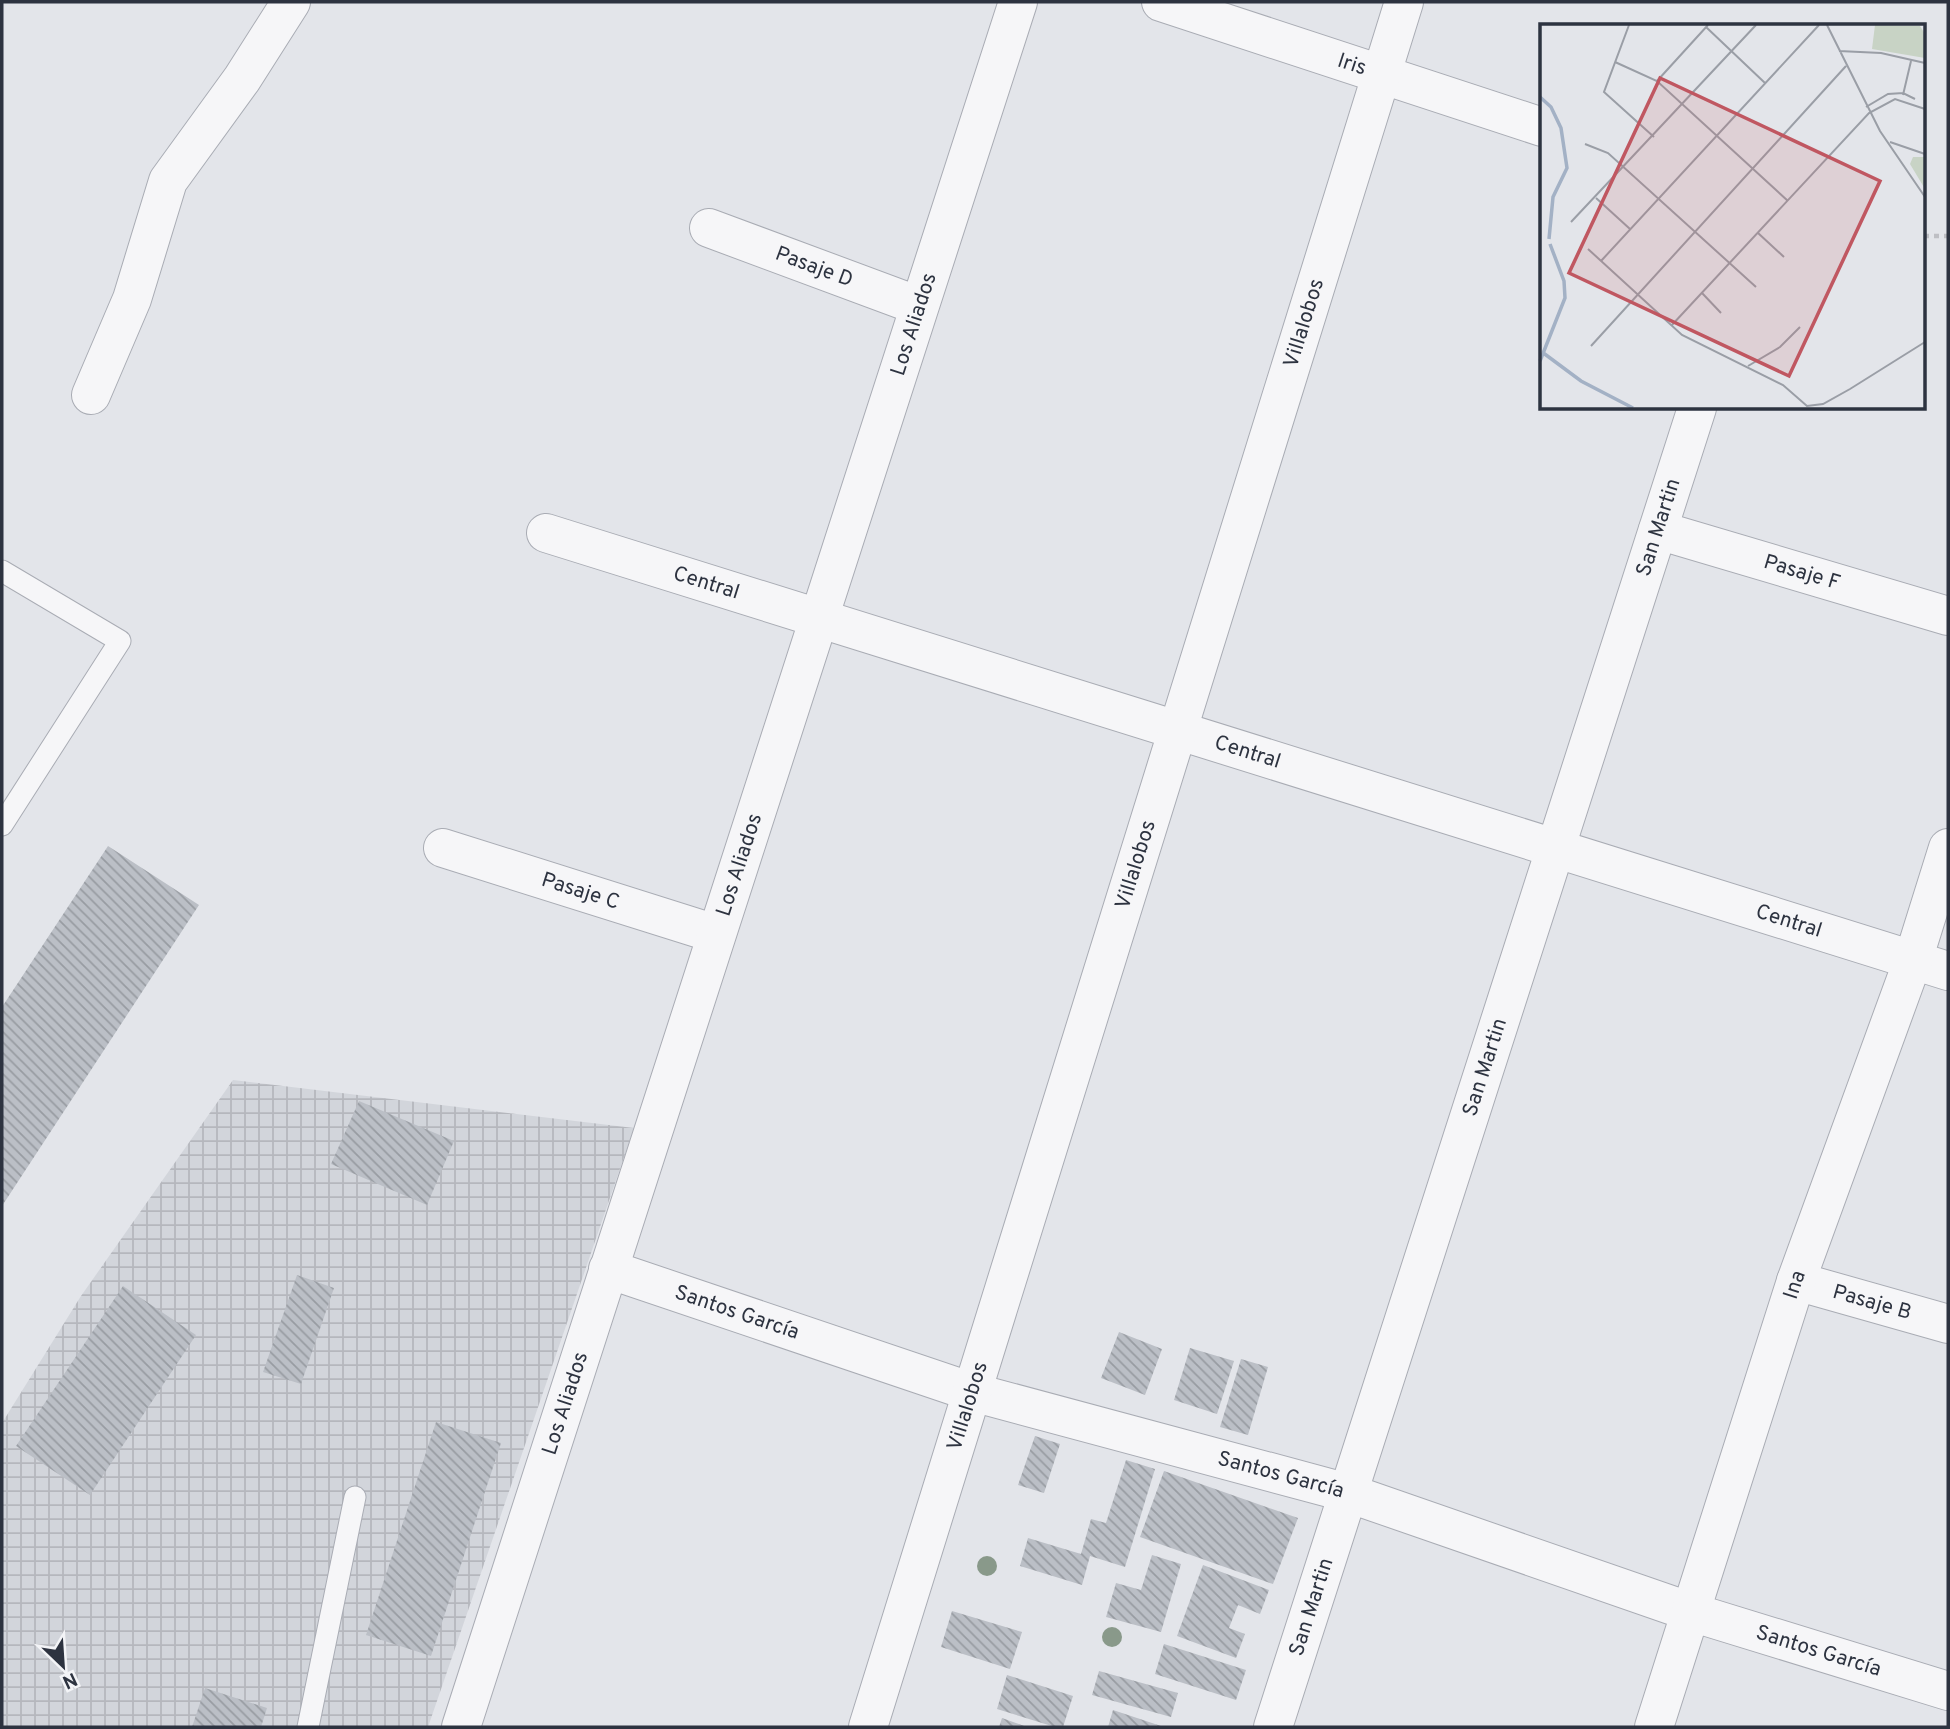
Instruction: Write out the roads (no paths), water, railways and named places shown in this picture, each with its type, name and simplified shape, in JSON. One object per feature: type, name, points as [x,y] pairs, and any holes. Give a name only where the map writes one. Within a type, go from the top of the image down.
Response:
[{"type":"street","points":[[92,394],[132,299],[168,181],[242,79],[291,2]]},
{"type":"street","name":"Los Aliados","points":[[461,1727],[1017,2]]},
{"type":"street","name":"Iris","points":[[1161,2],[1540,126]]},
{"type":"street","name":"Villalobos","points":[[868,1727],[1404,2]]},
{"type":"street","name":"Pasaje D","points":[[709,228],[919,306]]},
{"type":"street","name":"San Martin","points":[[1273,1727],[1696,410]]},
{"type":"street","name":"Pasaje F","points":[[1658,530],[1948,616]]},
{"type":"street","name":"Central","points":[[546,533],[1931,966]]},
{"type":"street","name":"Pasaje C","points":[[443,848],[716,934]]},
{"type":"street","name":"Ina","points":[[1654,1727],[1796,1282],[1931,966],[1948,848]]},
{"type":"street","name":"Santos García","points":[[608,1269],[972,1392],[1348,1493],[1691,1612],[1948,1691]]},
{"type":"street","name":"Pasaje B","points":[[1796,1282],[1948,1324]]},
{"type":"lane","points":[[2,571],[120,641],[2,825]]},
{"type":"lane","points":[[308,1727],[355,1497]]}]
